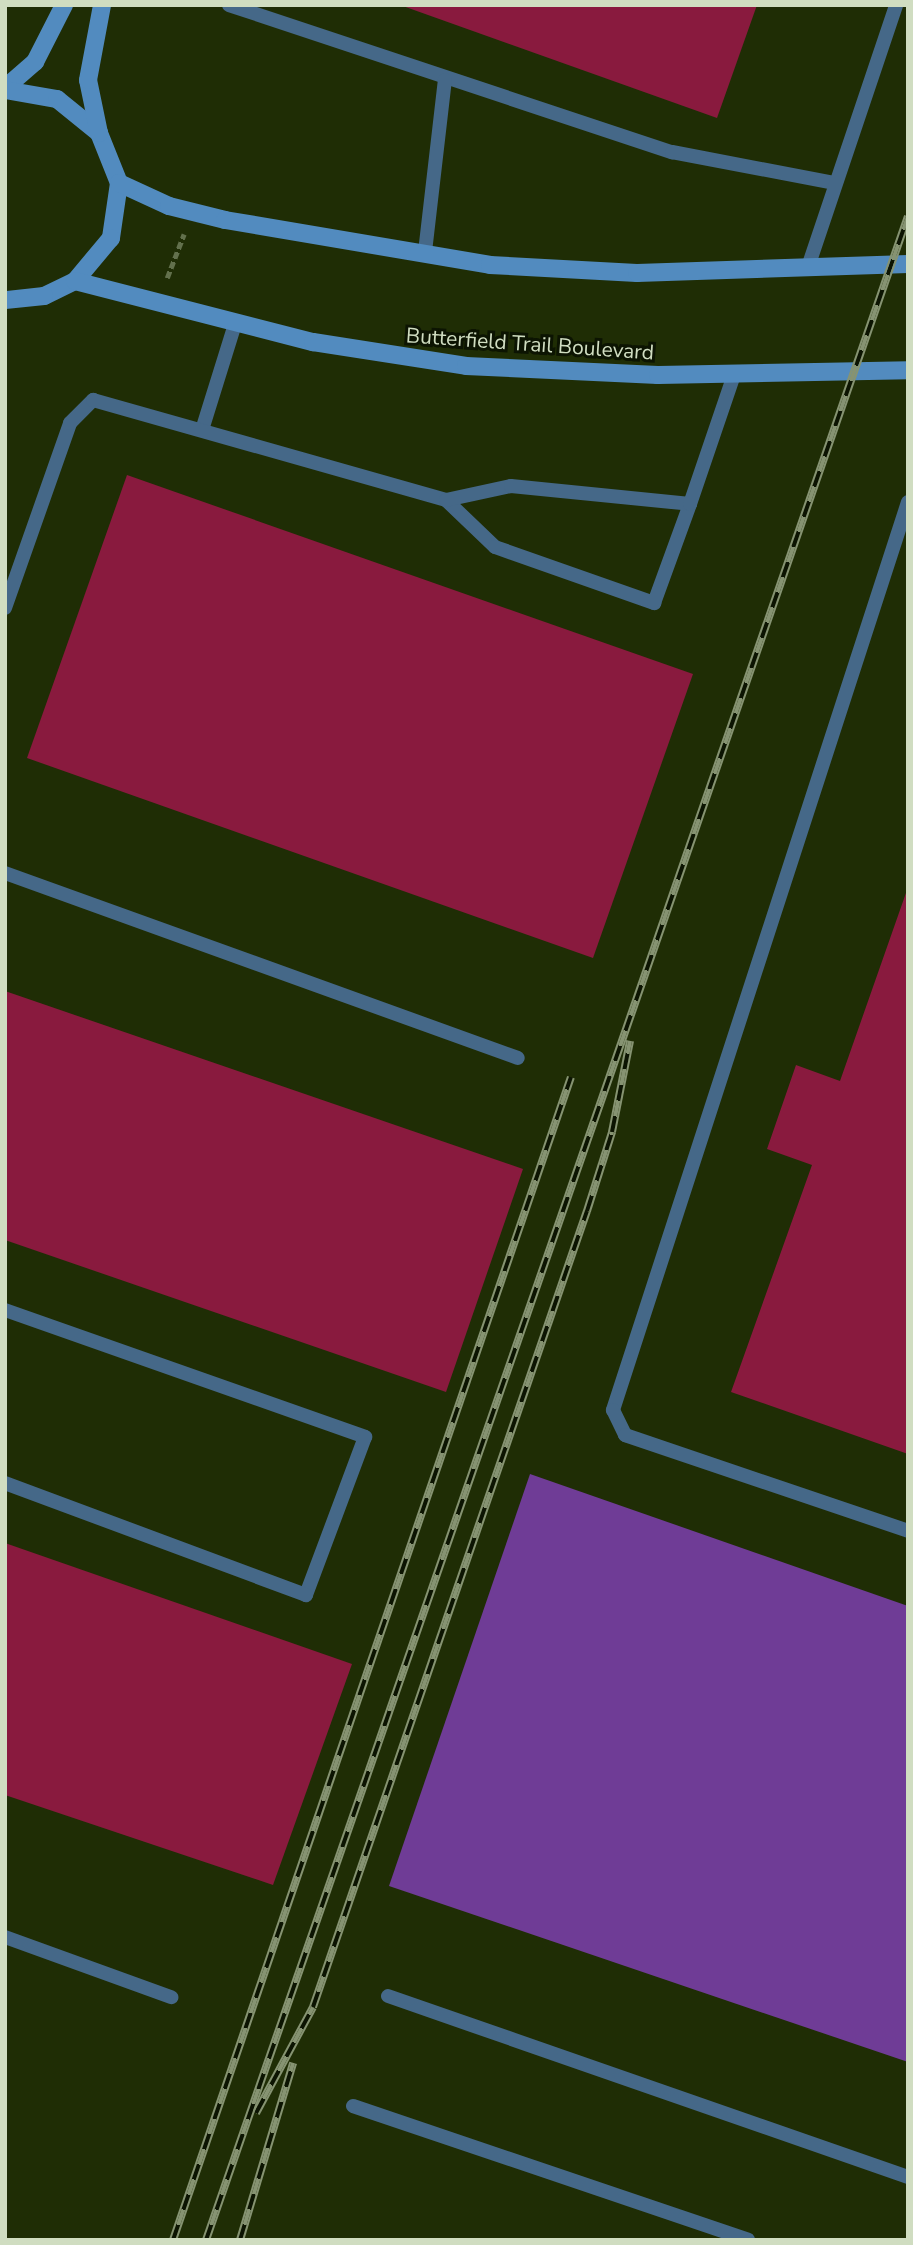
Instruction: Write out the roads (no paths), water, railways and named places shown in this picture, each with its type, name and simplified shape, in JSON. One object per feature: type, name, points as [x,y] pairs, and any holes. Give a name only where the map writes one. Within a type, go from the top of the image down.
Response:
[{"type":"street","points":[[5,89],[35,62],[64,5]]},
{"type":"street","points":[[7,302],[44,296],[75,281],[111,238],[119,183],[99,133],[88,80],[102,5]]},
{"type":"street","points":[[5,89],[57,99],[99,133]]},
{"type":"street","points":[[119,183],[169,206],[225,220],[490,265],[637,273],[908,264]]},
{"type":"street","name":"Butterfield Trail Boulevard","points":[[75,281],[235,324],[466,366],[734,372],[908,370]]},
{"type":"lane","points":[[229,5],[249,8],[445,80],[672,152],[835,183]]},
{"type":"lane","points":[[808,267],[896,5]]},
{"type":"lane","points":[[425,252],[445,80]]},
{"type":"lane","points":[[202,430],[235,324]]},
{"type":"lane","points":[[5,608],[70,423],[93,400],[446,500],[495,547],[653,603],[690,504],[734,372]]},
{"type":"lane","points":[[446,500],[511,486],[690,504]]},
{"type":"lane","points":[[908,502],[613,1410],[625,1435],[908,1531]]},
{"type":"lane","points":[[5,873],[519,1058]]},
{"type":"lane","points":[[5,1310],[365,1437],[306,1595],[5,1483]]},
{"type":"lane","points":[[5,1937],[171,1997]]},
{"type":"lane","points":[[388,1996],[908,2177]]},
{"type":"lane","points":[[353,2106],[748,2240]]},
{"type":"railway","points":[[206,2240],[908,216]]},
{"type":"railway","points":[[256,2113],[313,2007],[587,1211],[612,1132],[630,1041]]},
{"type":"railway","points":[[173,2240],[571,1077]]},
{"type":"railway","points":[[240,2240],[293,2063]]}]
